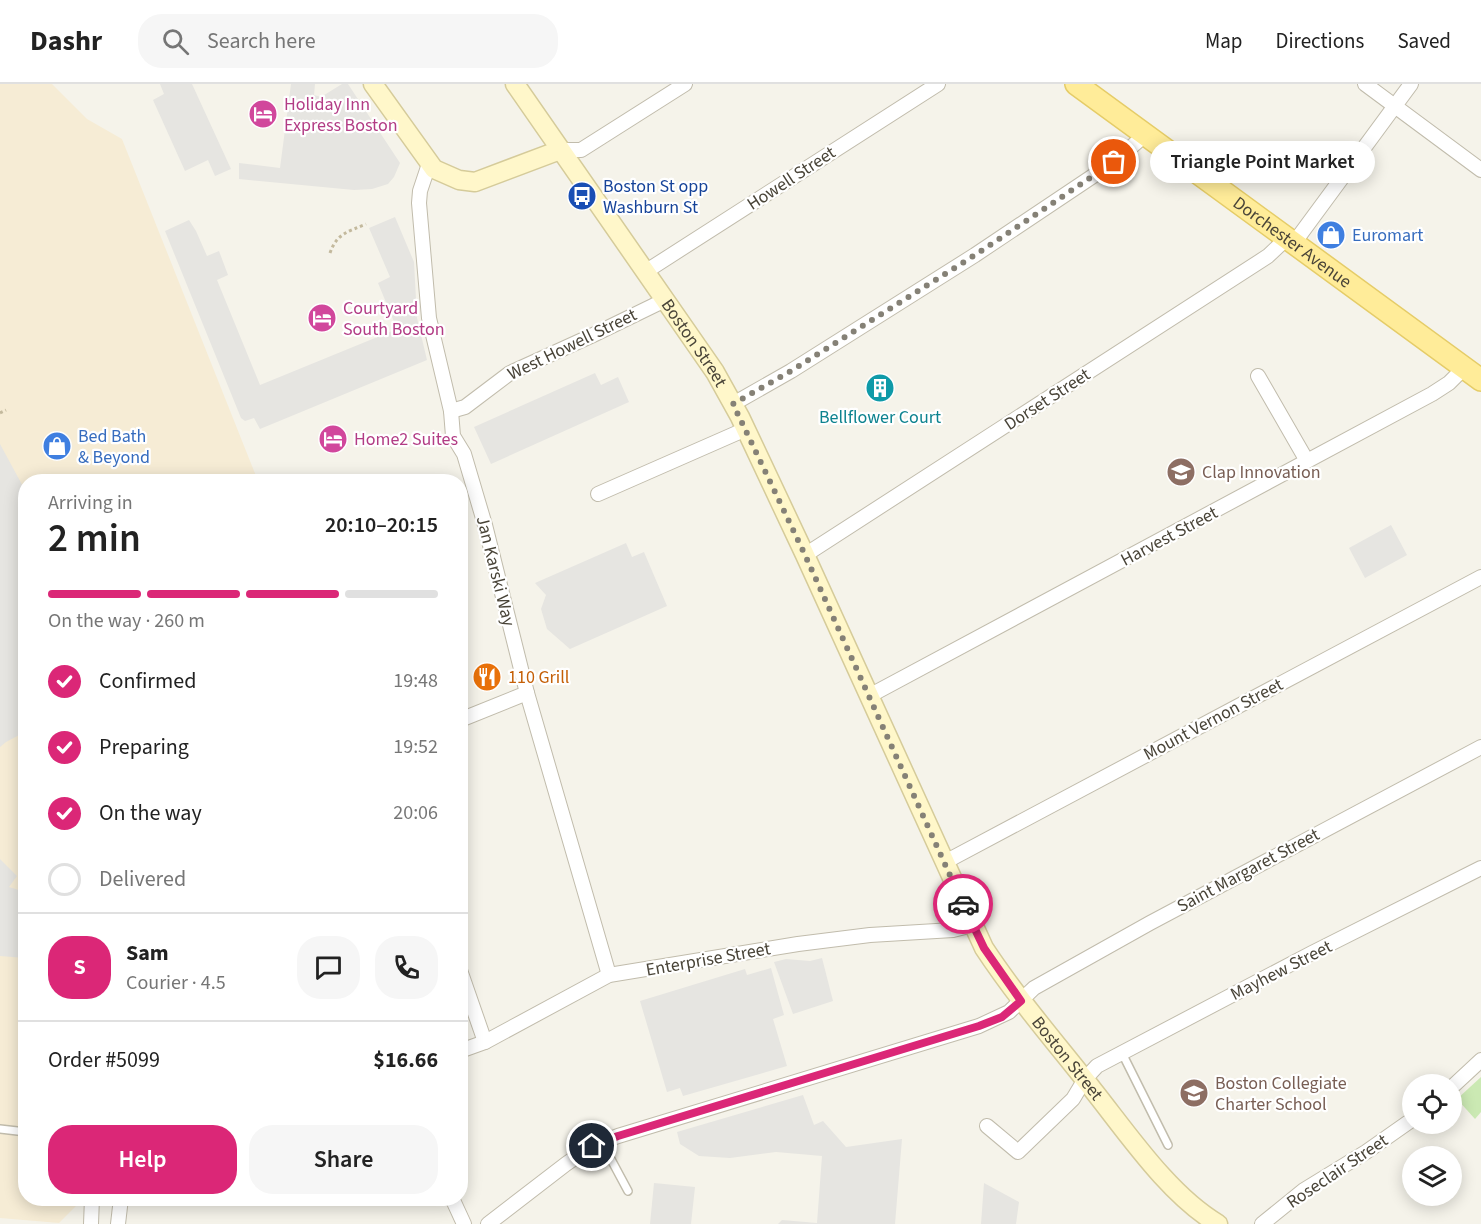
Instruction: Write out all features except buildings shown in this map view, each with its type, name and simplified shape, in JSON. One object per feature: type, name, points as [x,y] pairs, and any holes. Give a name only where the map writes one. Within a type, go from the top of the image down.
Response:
[{"type":"main road","points":[[373,84],[429,164],[438,171],[468,183],[489,178],[560,150]]},
{"type":"main road","name":"Boston Street","points":[[515,84],[715,372],[733,404],[805,555],[984,948],[1021,1001],[1178,1192],[1205,1217],[1218,1224]]},
{"type":"main road","name":"Dorchester Avenue","points":[[1076,84],[1481,380]]},
{"type":"street","points":[[560,150],[581,150],[685,84]]},
{"type":"street","name":"Howell Street","points":[[645,272],[938,84]]},
{"type":"street","points":[[1365,84],[1481,170]]},
{"type":"street","name":"Dorset Street","points":[[805,555],[1290,241],[1411,84]]},
{"type":"street","points":[[733,404],[791,371],[975,255],[1114,162],[1145,135]]},
{"type":"street","name":"Jan Karski Way","points":[[429,164],[420,191],[419,203],[429,318],[451,411],[453,436],[464,454],[485,525],[527,693],[609,975]]},
{"type":"street","name":"West Howell Street","points":[[451,411],[465,407],[510,372],[665,300]]},
{"type":"street","name":"Harvest Street","points":[[869,696],[1432,394],[1464,368]]},
{"type":"street","points":[[1258,376],[1307,461]]},
{"type":"street","points":[[598,494],[746,429]]},
{"type":"street","name":"Mount Vernon Street","points":[[945,862],[1481,576]]},
{"type":"street","points":[[468,717],[527,693]]},
{"type":"street","name":"Saint Margaret Street","points":[[488,1224],[592,1146],[1002,1017],[1034,988],[1150,923],[1481,747]]},
{"type":"street","name":"Mayhew Street","points":[[987,1126],[1018,1152],[1073,1099],[1085,1079],[1097,1066],[1481,868]]},
{"type":"street","name":"Enterprise Street","points":[[468,1048],[484,1042],[609,975],[798,944],[870,935],[953,930],[973,926]]},
{"type":"street","points":[[468,994],[484,1042]]},
{"type":"street","points":[[1462,1078],[1481,1060]]},
{"type":"street","name":"Roseclair Street","points":[[1262,1224],[1304,1190],[1402,1127]]},
{"type":"street","points":[[91,1224],[92,1206]]},
{"type":"street","points":[[118,1224],[120,1206]]},
{"type":"street","points":[[456,1206],[464,1224]]},
{"type":"lane","points":[[1122,1053],[1168,1144]]},
{"type":"lane","points":[[0,1130],[18,1131]]},
{"type":"lane","points":[[604,1142],[628,1191]]},
{"type":"path","points":[[330,253],[333,244],[342,235],[366,224]]},
{"type":"path","points":[[0,413],[6,411]]},
{"type":"shaded area","points":[[0,84],[52,84],[87,119],[122,139],[255,474],[18,474],[18,1206],[76,1206],[59,1223],[0,1218]]},
{"type":"shaded area","points":[[160,84],[192,84],[231,169],[215,176],[208,160],[185,171],[153,100],[164,94]]},
{"type":"shaded area","points":[[291,84],[315,84],[314,95],[321,97],[342,84],[348,84],[400,163],[388,184],[372,189],[354,190],[239,179],[239,163],[280,168]]},
{"type":"shaded area","points":[[395,217],[414,262],[417,318],[427,360],[260,429],[254,418],[245,421],[241,418],[165,231],[189,220],[207,256],[219,251],[228,275],[217,280],[260,385],[397,329],[378,283],[390,277],[369,228]]},
{"type":"shaded area","points":[[595,373],[601,385],[618,377],[629,402],[491,464],[474,427]]},
{"type":"shaded area","points":[[0,444],[18,477],[18,736],[0,747]]},
{"type":"shaded area","points":[[1391,525],[1407,555],[1365,578],[1349,548]]},
{"type":"shaded area","points":[[626,543],[632,557],[644,552],[667,606],[570,649],[547,629],[541,609],[546,595],[535,583]]},
{"type":"shaded area","points":[[0,859],[17,876],[9,887],[18,890],[18,957],[0,956]]},
{"type":"shaded area","points":[[822,958],[833,1001],[793,1014],[774,962],[786,959],[810,961]]},
{"type":"shaded area","points":[[771,968],[784,1015],[773,1019],[787,1066],[683,1096],[680,1088],[667,1092],[640,1001],[745,969],[747,975]]},
{"type":"shaded area","points":[[803,1095],[814,1125],[823,1121],[846,1147],[902,1139],[895,1224],[778,1224],[782,1220],[817,1223],[822,1156],[776,1152],[730,1158],[699,1156],[680,1144],[677,1132]]},
{"type":"shaded area","points":[[654,1183],[695,1187],[691,1224],[650,1224]]},
{"type":"shaded area","points":[[984,1183],[1019,1202],[1016,1224],[981,1224]]},
{"type":"green space","points":[[1481,1077],[1481,1112],[1475,1119],[1462,1105],[1462,1094]]},
{"type":"way so far","points":[[963,904],[805,555],[733,404],[791,371],[975,255],[1114,162]]},
{"type":"place","name":"Holiday Inn Express Boston","points":[[263,114]]},
{"type":"place","name":"Triangle Point Market","points":[[1114,162]]},
{"type":"place","name":"Boston St opp Washburn St","points":[[582,196]]},
{"type":"place","name":"Euromart","points":[[1331,235]]},
{"type":"place","name":"Courtyard South Boston","points":[[322,318]]},
{"type":"place","name":"Bellflower Court","points":[[880,388]]},
{"type":"place","name":"Home2 Suites","points":[[333,439]]},
{"type":"place","name":"Bed Bath & Beyond","points":[[57,446]]},
{"type":"place","name":"Clap Innovation","points":[[1181,472]]},
{"type":"place","name":"110 Grill","points":[[487,677]]},
{"type":"place","name":"Boston Collegiate Charter School","points":[[1194,1093]]},
{"type":"route","points":[[592,1146],[1002,1017],[1021,1001],[984,948],[963,904]]}]
